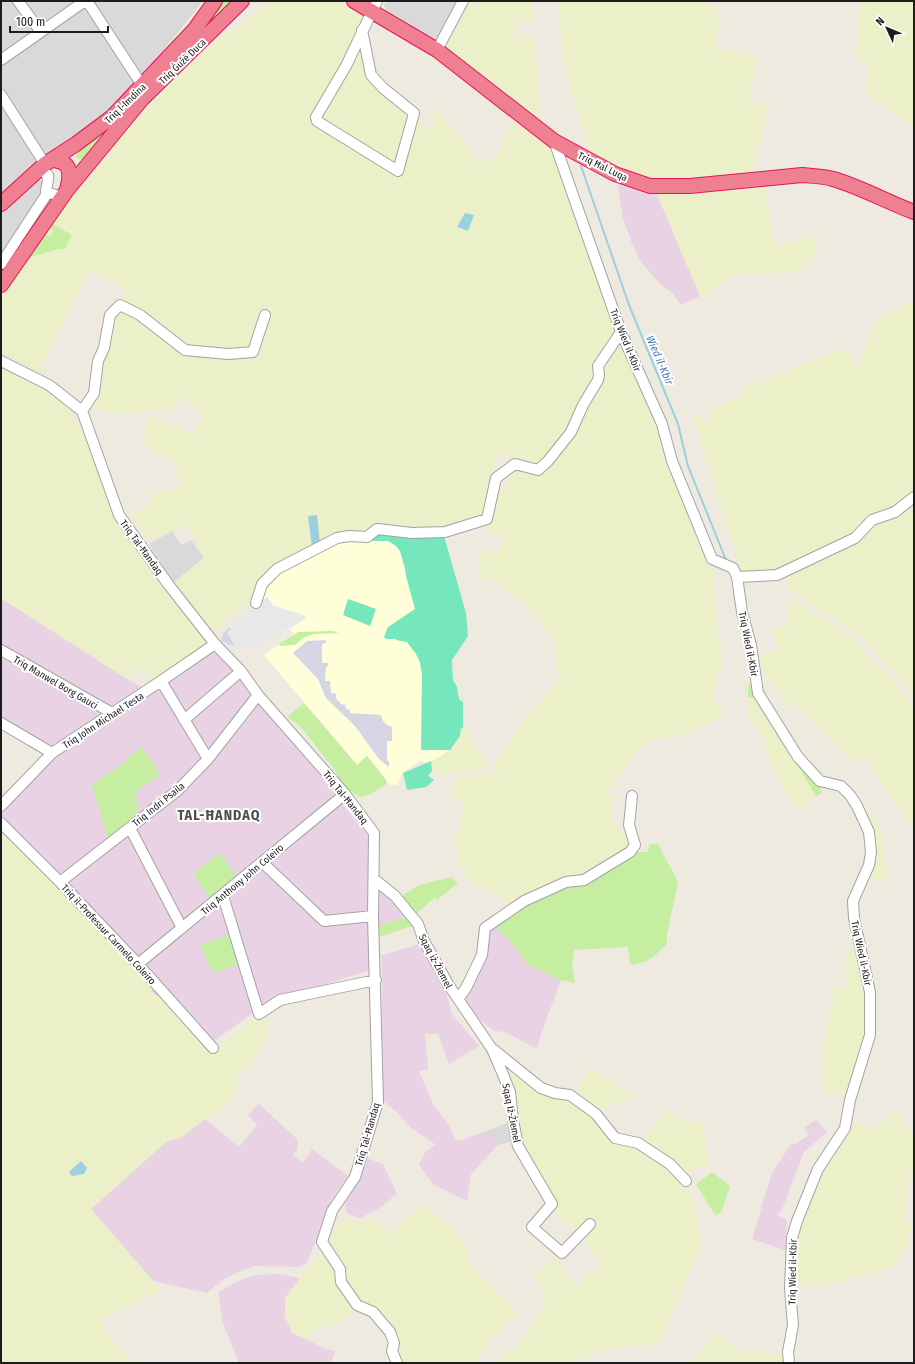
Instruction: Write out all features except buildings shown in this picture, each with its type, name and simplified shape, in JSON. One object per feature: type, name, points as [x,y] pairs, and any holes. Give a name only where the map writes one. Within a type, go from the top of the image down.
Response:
[{"type":"highway","name":"Triq l-Imdina","points":[[1,204],[45,164],[76,144],[112,117],[195,28],[215,1]]},
{"type":"highway","name":"Triq Ġużè Duca","points":[[1,285],[65,194],[142,99],[242,1]]},
{"type":"highway","name":"Triq Ħal Luqa","points":[[354,1],[374,6],[436,50],[554,141],[615,174],[650,186],[690,186],[795,176],[832,178],[914,212]]},
{"type":"highway","points":[[76,144],[72,150],[72,159],[79,164],[87,165]]},
{"type":"highway","points":[[45,164],[62,162],[68,167],[70,179],[65,194]]},
{"type":"street","points":[[18,1],[41,32]]},
{"type":"street","points":[[1,60],[86,1],[138,78],[144,84]]},
{"type":"street","points":[[436,50],[463,1]]},
{"type":"street","points":[[362,30],[371,75],[383,88],[414,113],[398,172],[317,121],[316,117],[346,66],[362,30],[374,6]]},
{"type":"street","points":[[1,95],[45,164],[49,183],[46,195],[1,264]]},
{"type":"street","name":"Triq Wied il-Kbir","points":[[554,141],[621,332],[662,424],[672,460],[712,559],[735,573],[742,612],[751,645],[758,693],[798,757],[820,781],[841,786],[850,795],[857,806],[869,832],[871,852],[869,865],[854,901],[854,918],[870,992],[870,1035],[850,1100],[845,1128],[818,1168],[792,1238],[790,1288],[793,1325],[788,1352],[789,1363]]},
{"type":"street","points":[[46,195],[49,193],[65,194]]},
{"type":"street","points":[[1,361],[49,385],[82,411],[94,393],[98,362],[104,348],[110,315],[120,305],[140,315],[185,350],[228,354],[253,352],[265,315]]},
{"type":"street","points":[[256,603],[262,584],[277,569],[337,538],[349,536],[367,537],[377,529],[412,533],[445,532],[487,519],[496,478],[515,464],[538,470],[548,461],[571,432],[583,405],[598,380],[600,375],[598,366],[621,332]]},
{"type":"street","name":"Triq Tal-Ħandaq","points":[[82,411],[119,515],[168,584],[215,644],[241,671],[258,695],[345,794],[374,833],[373,916],[376,980],[378,1102],[355,1177],[332,1211],[322,1242],[340,1269],[341,1282],[357,1306],[373,1312],[390,1332],[394,1343],[392,1351],[397,1363]]},
{"type":"street","points":[[735,573],[777,575],[855,538],[872,520],[895,512],[914,497]]},
{"type":"street","name":"Triq John Michael Testa","points":[[1,806],[52,753],[215,644]]},
{"type":"street","name":"Triq Manwel Borg Gauci","points":[[1,650],[112,713]]},
{"type":"street","points":[[184,720],[241,671]]},
{"type":"street","points":[[161,681],[208,759]]},
{"type":"street","name":"Triq Indrì Psaila","points":[[60,882],[177,791],[208,759],[258,695]]},
{"type":"street","points":[[1,723],[52,753]]},
{"type":"street","name":"Triq Anthony John Coleiro","points":[[138,964],[223,896],[345,794]]},
{"type":"street","points":[[458,999],[466,988],[482,955],[485,928],[524,901],[566,882],[584,880],[630,852],[635,845],[628,825],[632,796]]},
{"type":"street","name":"Triq il-Professur Carmelo Coleiro","points":[[1,823],[60,882],[138,964],[213,1048]]},
{"type":"street","points":[[130,828],[182,928]]},
{"type":"street","points":[[262,862],[324,921],[373,916]]},
{"type":"street","name":"Sqaq iż-Żiemel","points":[[374,879],[395,896],[418,924],[424,941],[458,999],[492,1049]]},
{"type":"street","points":[[223,896],[260,1014],[280,1000],[376,980]]},
{"type":"street","points":[[492,1049],[541,1088],[555,1093],[570,1095],[596,1114],[615,1138],[638,1143],[670,1164],[686,1182]]},
{"type":"street","name":"Sqaq Iż-Żiemel","points":[[492,1049],[510,1092],[512,1120],[518,1146],[552,1204],[532,1227],[562,1253],[590,1224]]},
{"type":"shaded area","points":[[1,1],[14,1],[35,31],[1,54]]},
{"type":"shaded area","points":[[23,1],[77,1],[41,25]]},
{"type":"shaded area","points":[[90,1],[203,1],[134,87],[97,124],[45,157],[1,90],[1,62]]},
{"type":"shaded area","points":[[267,1],[346,1],[352,4],[363,22],[355,52],[364,57],[362,68],[371,84],[432,132],[433,107],[466,145],[477,164],[496,157],[513,120],[521,128],[552,146],[619,328],[597,378],[568,431],[540,465],[496,454],[486,514],[445,528],[409,529],[377,521],[372,529],[364,534],[348,532],[258,584],[251,602],[232,614],[217,630],[207,626],[173,583],[204,558],[187,525],[147,540],[130,515],[151,505],[148,495],[182,486],[172,460],[143,444],[149,415],[193,434],[204,414],[181,397],[171,410],[111,414],[90,406],[100,388],[100,363],[107,348],[119,308],[127,289],[101,277],[90,270],[38,373],[1,352],[1,297],[50,224],[124,133],[176,76],[228,30],[236,29],[243,24]]},
{"type":"shaded area","points":[[387,1],[459,1],[437,42],[386,10],[384,5]]},
{"type":"shaded area","points":[[470,1],[532,1],[534,21],[517,22],[514,37],[535,36],[540,122],[447,50],[446,43]]},
{"type":"shaded area","points":[[558,1],[702,1],[702,3],[717,6],[715,17],[721,19],[714,48],[759,57],[747,100],[769,104],[752,173],[695,179],[651,179],[604,160],[589,151],[563,62]]},
{"type":"shaded area","points":[[861,1],[914,1],[914,126],[866,93],[868,63],[855,59]]},
{"type":"shaded area","points":[[1,104],[39,162],[1,200]]},
{"type":"shaded area","points":[[36,179],[46,185],[1,260],[1,210]]},
{"type":"shaded area","points":[[619,183],[656,192],[700,296],[681,305],[673,294],[660,284],[641,262],[632,244],[623,218],[618,187]]},
{"type":"shaded area","points":[[763,184],[775,245],[820,235],[813,256],[797,272],[737,274],[701,298],[656,192],[712,191]]},
{"type":"shaded area","points":[[914,301],[914,701],[902,682],[861,637],[790,590],[782,574],[742,572],[692,414],[712,423],[712,409],[743,396],[740,390],[844,348],[852,357],[857,368],[877,319]]},
{"type":"shaded area","points":[[623,338],[712,564],[719,642],[724,656],[712,695],[725,716],[681,736],[647,740],[605,793],[615,796],[610,820],[625,835],[631,845],[628,850],[583,877],[506,908],[500,895],[470,882],[464,873],[460,864],[455,841],[459,831],[463,801],[450,794],[456,777],[497,773],[494,769],[496,762],[522,722],[561,678],[556,663],[557,648],[539,618],[498,582],[478,577],[482,549],[497,555],[503,534],[486,532],[496,488],[507,493],[506,489],[504,488],[508,480],[513,472],[521,466],[540,473],[574,431],[600,367]]},
{"type":"shaded area","points":[[1,367],[24,376],[63,403],[88,440],[116,520],[205,641],[206,646],[154,681],[143,667],[124,677],[1,598]]},
{"type":"shaded area","points":[[172,531],[181,545],[191,540],[204,558],[173,583],[149,544]]},
{"type":"shaded area","points":[[352,540],[388,541],[396,546],[400,551],[416,609],[386,639],[396,639],[407,642],[420,662],[422,675],[452,660],[453,680],[457,687],[459,699],[463,702],[450,750],[428,765],[426,762],[419,761],[403,773],[397,785],[387,784],[386,780],[366,756],[357,765],[264,655],[294,634],[290,629],[283,633],[261,596],[279,573],[338,542]]},
{"type":"shaded area","points":[[267,597],[274,606],[301,614],[307,618],[252,650],[235,646],[226,631],[231,629],[234,622]]},
{"type":"shaded area","points":[[789,597],[858,640],[866,655],[886,672],[907,697],[914,712],[914,828],[885,790],[867,758],[854,762],[796,706],[786,703],[764,672],[758,656],[777,649],[772,629],[786,626]]},
{"type":"shaded area","points":[[1,598],[143,688],[206,646],[242,677],[368,836],[371,970],[310,989],[254,1012],[206,1047],[151,991],[153,988],[131,965],[134,962],[1,828],[1,796],[44,754],[1,729]]},
{"type":"shaded area","points":[[229,627],[231,629],[227,632],[235,647],[221,641],[223,634]]},
{"type":"shaded area","points":[[326,640],[326,643],[322,644],[322,663],[328,663],[328,666],[326,667],[325,681],[330,681],[331,693],[336,694],[336,698],[342,705],[345,704],[346,709],[350,710],[350,713],[381,715],[383,721],[392,727],[392,741],[387,741],[387,761],[389,761],[389,767],[379,759],[355,726],[327,699],[318,679],[293,653],[307,641]]},
{"type":"shaded area","points":[[748,697],[755,698],[766,712],[781,741],[816,796],[798,810],[786,793],[771,762],[762,734],[760,734],[748,715]]},
{"type":"shaded area","points":[[461,727],[463,729],[467,729],[467,735],[488,764],[484,768],[464,773],[447,774],[441,776],[434,770],[432,771],[431,762],[450,750]]},
{"type":"shaded area","points":[[869,809],[883,837],[888,882],[872,879],[875,856],[864,812]]},
{"type":"shaded area","points":[[1,829],[134,962],[131,965],[153,988],[151,991],[156,996],[160,996],[206,1047],[210,1054],[247,1024],[267,1011],[267,1038],[256,1057],[238,1075],[239,1079],[231,1101],[219,1113],[205,1119],[180,1138],[167,1141],[91,1209],[160,1291],[101,1319],[115,1345],[134,1363],[1,1363],[1,1302],[3,1300],[1,1298]]},
{"type":"shaded area","points":[[382,891],[387,893],[409,916],[378,926],[376,912],[379,892]]},
{"type":"shaded area","points":[[493,925],[510,941],[552,975],[561,980],[537,1049],[505,1032],[494,1031],[469,1010],[465,997],[486,933]]},
{"type":"shaded area","points":[[419,944],[443,981],[452,1014],[479,1046],[449,1064],[438,1034],[425,1034],[428,1069],[419,1071],[433,1104],[448,1124],[456,1140],[459,1141],[484,1132],[498,1145],[471,1174],[467,1201],[434,1185],[419,1165],[426,1151],[436,1145],[410,1127],[397,1112],[382,1100],[382,960],[380,956]]},
{"type":"shaded area","points":[[857,948],[869,994],[867,1039],[844,1096],[827,1093],[821,1070],[834,987],[847,987],[845,949]]},
{"type":"shaded area","points":[[587,1067],[640,1098],[625,1100],[598,1110],[575,1095]]},
{"type":"shaded area","points":[[517,1073],[572,1098],[591,1112],[613,1139],[635,1145],[667,1165],[680,1178],[683,1187],[688,1191],[697,1207],[701,1246],[659,1344],[613,1348],[570,1363],[494,1363],[516,1346],[535,1323],[546,1294],[535,1275],[554,1257],[575,1286],[594,1271],[602,1267],[584,1237],[552,1210],[520,1145],[510,1082]]},
{"type":"shaded area","points":[[259,1104],[298,1140],[297,1150],[293,1155],[303,1163],[312,1149],[348,1176],[330,1201],[333,1204],[317,1243],[315,1243],[307,1262],[301,1267],[254,1266],[219,1282],[220,1284],[215,1286],[207,1293],[153,1281],[91,1209],[167,1141],[180,1138],[205,1119],[239,1147],[257,1125],[248,1115]]},
{"type":"shaded area","points":[[665,1111],[683,1121],[702,1121],[709,1163],[686,1174],[642,1142]]},
{"type":"shaded area","points":[[898,1114],[914,1137],[914,1173],[908,1179],[906,1217],[913,1228],[905,1250],[892,1268],[818,1287],[796,1285],[795,1240],[816,1184],[826,1163],[859,1121],[875,1132],[881,1121],[886,1123],[889,1116]]},
{"type":"shaded area","points":[[816,1120],[827,1132],[804,1152],[781,1212],[779,1211],[778,1216],[787,1220],[785,1250],[752,1239],[772,1173],[791,1144],[796,1144],[809,1135],[804,1128]]},
{"type":"shaded area","points":[[511,1122],[515,1140],[498,1145],[484,1132]]},
{"type":"shaded area","points":[[363,1157],[383,1164],[397,1194],[378,1209],[360,1218],[346,1213],[345,1196]]},
{"type":"shaded area","points":[[427,1203],[433,1215],[447,1221],[465,1242],[469,1263],[512,1307],[518,1311],[517,1316],[505,1323],[490,1341],[475,1363],[401,1363],[396,1354],[399,1340],[387,1324],[357,1301],[344,1280],[327,1244],[333,1230],[343,1218],[359,1223],[371,1217],[388,1229],[391,1235],[404,1218]]},
{"type":"shaded area","points":[[320,1254],[332,1261],[359,1309],[339,1322],[313,1331],[306,1339],[291,1332],[284,1315],[285,1298],[308,1267]]},
{"type":"shaded area","points":[[279,1274],[300,1278],[285,1298],[284,1315],[291,1332],[326,1349],[335,1351],[331,1363],[239,1363],[223,1323],[218,1292],[240,1280],[256,1275]]},
{"type":"shaded area","points":[[711,1336],[723,1340],[737,1349],[782,1355],[785,1363],[695,1363]]},
{"type":"green space","points":[[222,1],[236,1],[212,24],[208,19]]},
{"type":"green space","points":[[122,113],[83,160],[76,157],[77,149]]},
{"type":"green space","points":[[51,223],[72,235],[65,249],[59,249],[27,258],[43,234],[50,236],[53,231],[49,225]]},
{"type":"green space","points":[[378,531],[444,536],[466,613],[468,636],[452,660],[453,680],[457,687],[459,699],[463,702],[463,728],[462,729],[461,727],[460,736],[450,750],[421,750],[422,675],[420,662],[407,642],[396,639],[386,639],[384,637],[388,627],[415,609],[400,551],[396,546],[388,541],[367,541]]},
{"type":"green space","points":[[348,599],[376,609],[370,626],[343,615]]},
{"type":"green space","points":[[333,631],[339,633],[314,634],[303,638],[295,645],[280,646],[279,644],[298,632]]},
{"type":"green space","points":[[755,677],[754,692],[819,783],[822,793],[816,796],[781,741],[766,712],[755,698],[748,697],[748,687]]},
{"type":"green space","points":[[304,703],[357,765],[367,756],[386,780],[387,784],[369,795],[360,797],[345,786],[335,770],[299,725],[287,717]]},
{"type":"green space","points":[[142,746],[160,775],[137,790],[135,799],[139,807],[132,819],[108,838],[92,785],[117,768]]},
{"type":"green space","points":[[431,761],[432,771],[428,776],[434,780],[426,787],[407,790],[403,773]]},
{"type":"green space","points":[[650,844],[658,844],[678,882],[667,934],[667,944],[647,961],[630,965],[628,947],[574,950],[572,967],[575,983],[561,980],[527,964],[510,941],[493,925],[517,910],[636,852],[648,852]]},
{"type":"green space","points":[[219,853],[236,875],[209,900],[194,874]]},
{"type":"green space","points":[[451,877],[458,883],[437,900],[435,897],[416,914],[402,901],[404,894],[420,885]]},
{"type":"green space","points":[[409,916],[415,925],[379,937],[378,926]]},
{"type":"green space","points":[[229,935],[238,965],[213,972],[200,945]]},
{"type":"green space","points":[[712,1172],[730,1186],[721,1213],[715,1215],[696,1184]]},
{"type":"water","points":[[465,213],[474,215],[468,231],[457,227]]},
{"type":"water","points":[[317,515],[320,543],[312,548],[308,516]]},
{"type":"water","points":[[81,1161],[87,1168],[84,1174],[72,1176],[69,1172]]},
{"type":"waterway","name":"Wied il-Kbir","points":[[581,166],[629,305],[678,424],[688,466],[726,560]]},
{"type":"district","name":"TAL-ĦANDAQ","points":[[219,815]]}]
